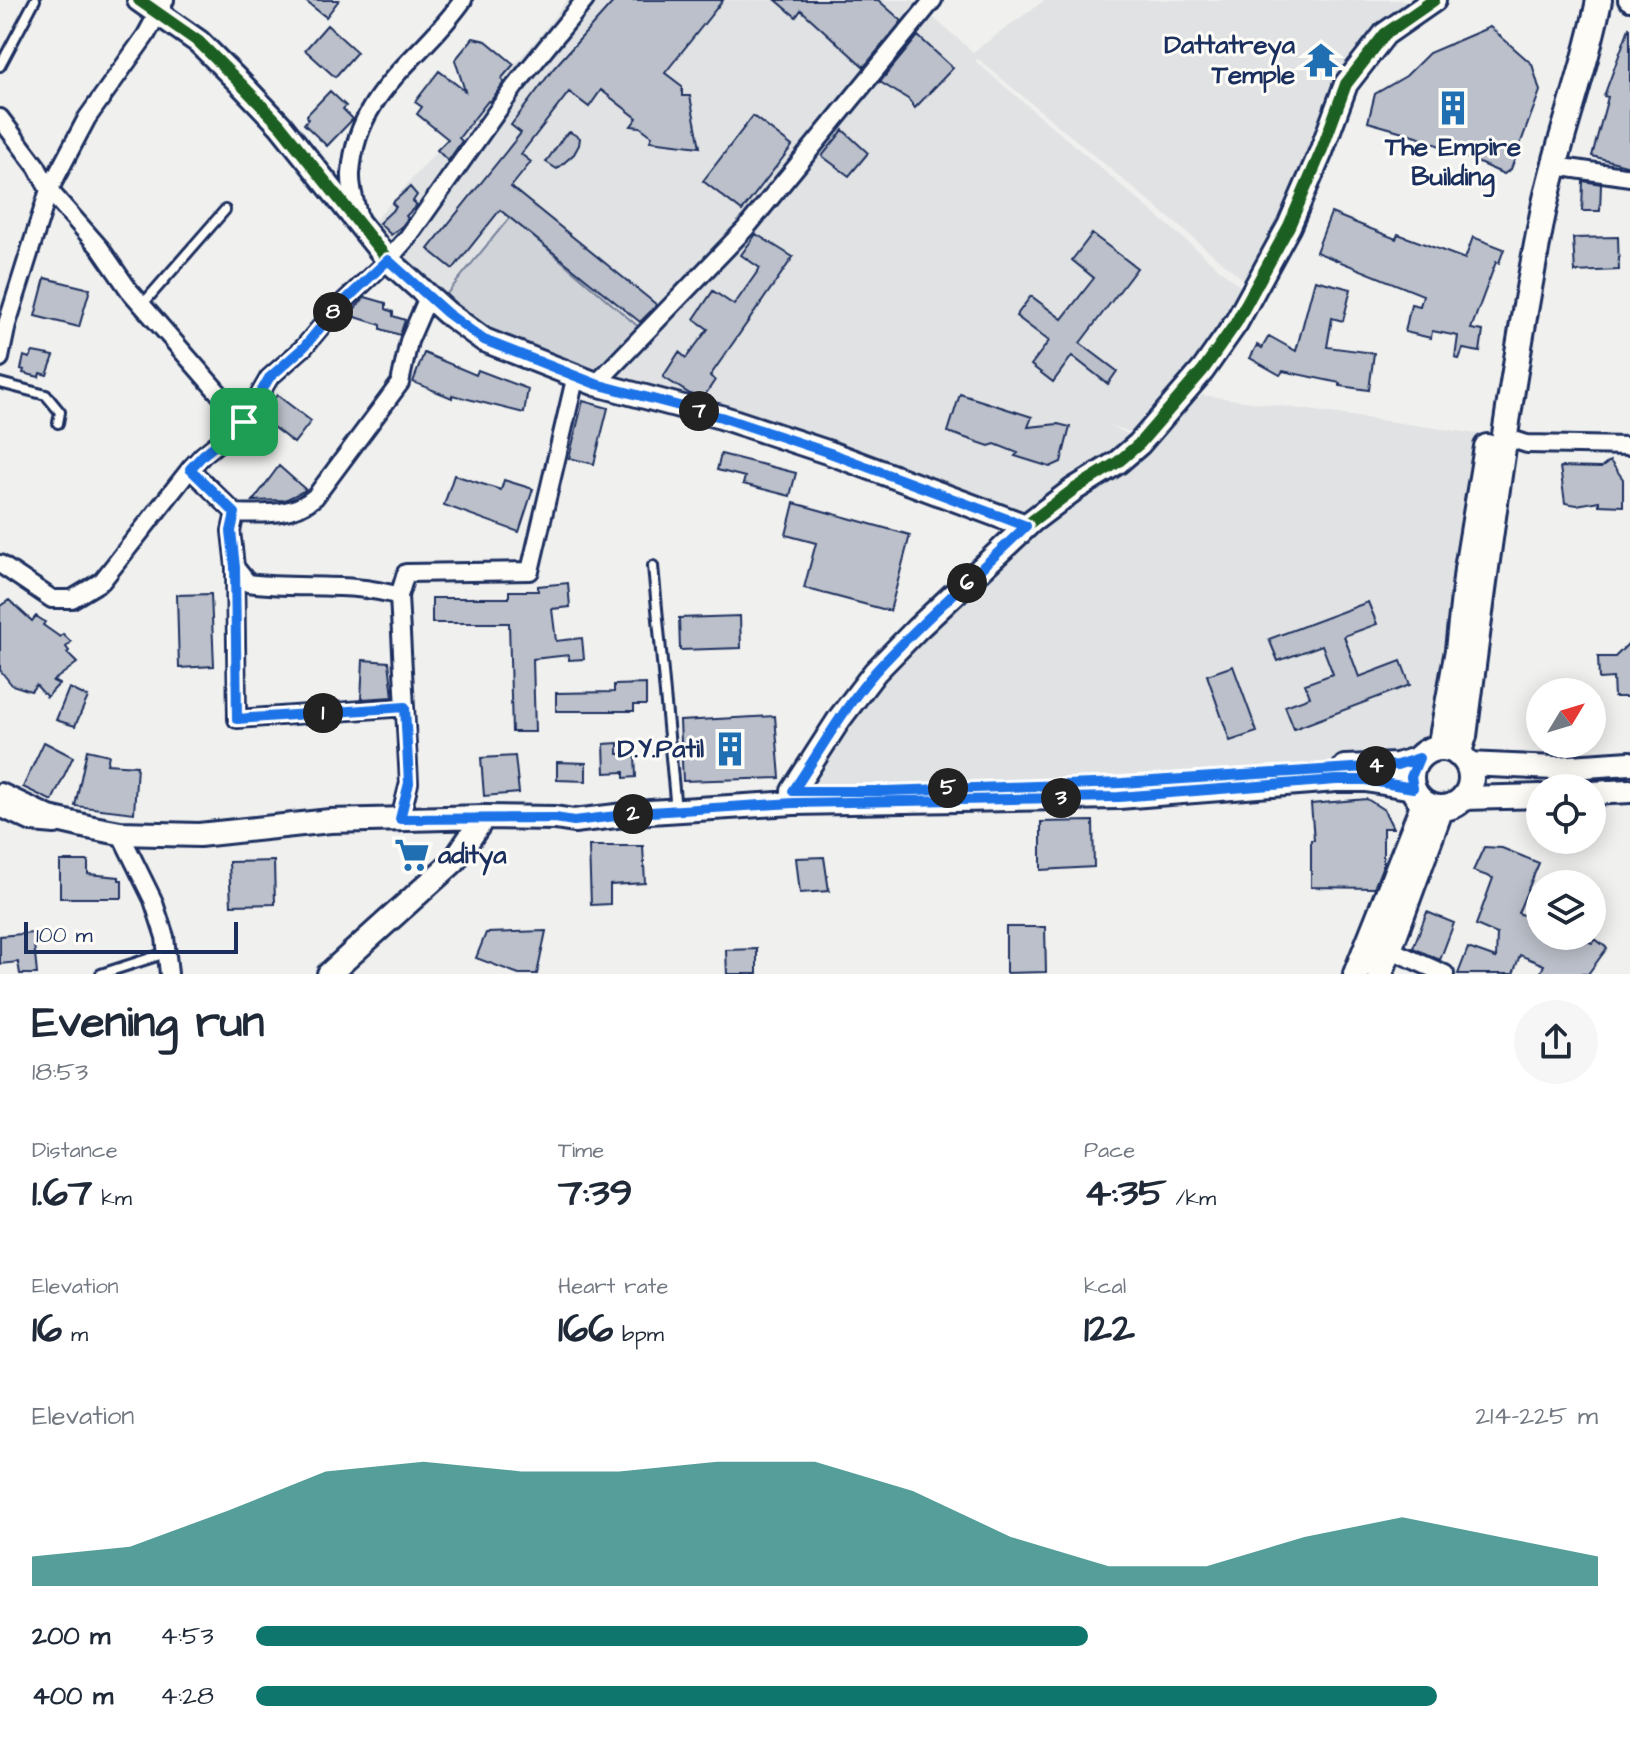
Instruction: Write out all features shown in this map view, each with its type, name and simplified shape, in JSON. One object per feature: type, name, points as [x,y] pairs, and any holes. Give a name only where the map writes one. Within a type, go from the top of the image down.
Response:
[{"type":"main road","points":[[139,0],[162,7],[199,42],[280,125],[388,260],[447,313],[484,340],[586,380],[732,420],[830,453],[1026,526]]},
{"type":"main road","points":[[793,797],[840,718],[875,672],[919,626],[1026,526],[1139,444],[1203,370],[1236,323],[1289,226],[1346,84],[1385,34],[1434,0]]},
{"type":"main road","points":[[1446,756],[1467,569],[1524,233],[1543,149],[1570,68],[1587,0]]},
{"type":"main road","points":[[1380,974],[1426,799],[1411,777],[1446,756],[1464,736],[1505,437],[1542,214],[1583,72],[1599,0]]},
{"type":"main road","points":[[555,818],[558,811],[565,807],[675,800],[740,797],[1119,797],[1336,780],[1366,780],[1455,805],[1469,788],[1470,776],[1446,756]]},
{"type":"main road","points":[[0,795],[49,818],[88,827],[120,833],[199,835],[330,821],[484,817],[574,821],[793,797],[1122,783],[1397,765],[1446,756],[1556,768],[1630,763]]},
{"type":"main road","points":[[1606,792],[1630,791]]},
{"type":"main road","points":[[1463,798],[1526,796]]},
{"type":"main road","points":[[1356,974],[1426,799]]},
{"type":"main road","points":[[332,973],[454,861],[484,817]]},
{"type":"street","points":[[0,564],[52,599],[72,599],[102,581],[190,469],[244,422],[269,378],[304,347],[335,310],[408,237],[515,86],[585,0]]},
{"type":"street","points":[[400,819],[409,783],[399,596],[406,573],[530,571],[586,380],[746,228],[933,0]]},
{"type":"street","points":[[360,224],[351,178],[358,132],[388,84],[456,2]]},
{"type":"street","points":[[0,358],[7,324],[49,190],[87,118],[162,7]]},
{"type":"street","points":[[0,118],[37,167],[49,190],[100,248],[142,305],[244,422]]},
{"type":"street","points":[[1555,166],[1630,177]]},
{"type":"street","points":[[190,469],[235,513],[257,514],[302,508],[315,497],[400,383],[409,341],[429,295]]},
{"type":"street","points":[[1505,437],[1527,444],[1630,446]]},
{"type":"street","points":[[235,513],[231,531],[235,567],[237,719],[405,707]]},
{"type":"street","points":[[235,567],[248,583],[376,589],[399,596]]},
{"type":"street","points":[[0,808],[32,823],[88,827]]},
{"type":"street","points":[[120,833],[153,900],[165,937],[169,974]]},
{"type":"street","points":[[1389,949],[1445,974]]},
{"type":"lane","points":[[0,66],[35,0]]},
{"type":"lane","points":[[142,305],[225,210]]},
{"type":"lane","points":[[0,383],[46,395],[60,412],[58,423]]},
{"type":"lane","points":[[653,566],[675,800]]},
{"type":"lane","points":[[101,974],[167,953]]},
{"type":"shaded area","points":[[567,0],[913,0],[973,52],[1045,0],[1424,0],[1382,27],[1251,286],[978,59],[975,61],[1243,289],[1222,335],[1138,435],[1107,424],[1134,437],[1021,520],[497,339],[451,309],[370,226],[538,38]]},
{"type":"shaded area","points":[[510,217],[641,329],[601,379],[489,330],[445,296]]},
{"type":"shaded area","points":[[1202,395],[1492,436],[1470,574],[1434,752],[1419,763],[1135,787],[797,794],[873,682],[1035,526],[1148,449]]},
{"type":"building","points":[[304,0],[339,0],[326,17]]},
{"type":"building","points":[[615,0],[723,0],[665,73],[682,86],[682,96],[690,96],[700,147],[650,141],[652,136],[640,127],[631,126],[637,118],[601,90],[589,107],[569,92],[521,154],[531,162],[511,187],[657,305],[640,322],[500,210],[453,269],[428,249],[521,133],[511,125],[554,68]]},
{"type":"building","points":[[776,0],[878,0],[902,21],[864,67],[801,10],[796,17]]},
{"type":"building","points":[[327,25],[357,52],[335,77],[305,50]]},
{"type":"building","name":"The Empire Building","points":[[1490,27],[1532,64],[1540,91],[1511,169],[1504,174],[1417,136],[1368,122],[1375,94],[1406,76],[1429,53]]},
{"type":"building","points":[[1629,28],[1630,166],[1592,156],[1608,97],[1604,96]]},
{"type":"building","points":[[918,36],[953,68],[915,108],[908,99],[880,82]]},
{"type":"building","points":[[473,38],[486,41],[514,64],[501,79],[504,82],[490,102],[459,138],[462,141],[448,161],[437,150],[448,139],[417,114],[422,107],[415,102],[439,71],[465,91],[455,60]]},
{"type":"building","points":[[330,91],[346,106],[343,109],[353,119],[327,146],[304,124],[307,115]]},
{"type":"building","points":[[753,116],[792,146],[742,211],[703,181]]},
{"type":"building","points":[[843,130],[868,153],[849,176],[822,156]]},
{"type":"building","points":[[570,132],[580,138],[579,145],[557,169],[546,162]]},
{"type":"building","points":[[1583,181],[1601,184],[1600,211],[1582,211]]},
{"type":"building","points":[[410,187],[417,195],[413,201],[417,205],[406,216],[408,218],[402,226],[391,235],[379,223],[396,207],[392,203]]},
{"type":"building","points":[[1331,213],[1396,239],[1398,234],[1465,259],[1473,237],[1504,249],[1499,263],[1496,262],[1471,329],[1483,331],[1480,352],[1463,349],[1459,359],[1455,358],[1458,336],[1432,331],[1431,338],[1405,332],[1411,304],[1420,306],[1423,295],[1316,252]]},
{"type":"building","points":[[756,234],[793,257],[710,376],[715,380],[703,398],[690,394],[663,377],[679,352],[686,358],[708,329],[694,319],[713,291],[734,305],[760,268],[741,255]]},
{"type":"building","points":[[1092,234],[1137,268],[1080,343],[1117,371],[1108,384],[1072,356],[1053,382],[1031,365],[1049,341],[1016,316],[1031,296],[1062,319],[1094,278],[1072,260]]},
{"type":"building","points":[[1618,237],[1619,270],[1575,272],[1573,238]]},
{"type":"building","points":[[45,278],[90,289],[79,327],[35,316]]},
{"type":"building","points":[[1315,280],[1351,289],[1343,321],[1332,318],[1327,347],[1374,353],[1369,390],[1283,371],[1280,375],[1250,358],[1257,345],[1262,348],[1269,336],[1296,351]]},
{"type":"building","points":[[365,297],[386,303],[386,309],[393,312],[393,316],[405,320],[400,335],[349,315]]},
{"type":"building","points":[[33,352],[54,356],[47,375],[40,373],[39,377],[23,373],[24,356],[29,358]]},
{"type":"building","points":[[424,353],[476,375],[478,370],[528,389],[524,413],[452,395],[452,398],[413,382]]},
{"type":"building","points":[[960,394],[1032,417],[1028,427],[1058,424],[1070,427],[1061,462],[1050,467],[1015,456],[1018,453],[995,444],[989,446],[948,432]]},
{"type":"building","points":[[277,395],[311,421],[294,443],[260,417]]},
{"type":"building","points":[[583,401],[608,408],[594,464],[569,458]]},
{"type":"building","points":[[721,454],[796,473],[790,496],[743,484],[745,477],[717,470]]},
{"type":"building","points":[[1610,461],[1623,479],[1623,506],[1599,505],[1599,501],[1577,505],[1565,503],[1560,467],[1601,468]]},
{"type":"building","points":[[279,466],[306,490],[285,500],[253,501]]},
{"type":"building","points":[[454,475],[501,490],[504,480],[533,489],[519,532],[444,505]]},
{"type":"building","points":[[794,503],[910,535],[890,611],[804,588],[816,543],[786,535]]},
{"type":"building","points":[[568,583],[570,607],[552,609],[556,641],[582,638],[584,659],[569,660],[569,655],[533,659],[535,732],[512,732],[509,623],[432,623],[432,598],[509,598],[509,591],[538,591],[538,586]]},
{"type":"building","points":[[211,594],[214,666],[179,668],[177,595]]},
{"type":"building","points":[[9,600],[32,621],[36,616],[45,622],[43,625],[60,637],[63,634],[71,642],[66,647],[67,653],[77,663],[53,681],[59,684],[47,697],[36,685],[31,691],[12,685],[0,670],[0,606]]},
{"type":"building","points":[[1368,602],[1377,624],[1344,636],[1359,677],[1401,661],[1410,685],[1294,729],[1285,706],[1310,697],[1305,684],[1333,674],[1322,645],[1278,661],[1269,639]]},
{"type":"building","points":[[740,616],[741,648],[680,650],[679,618]]},
{"type":"building","points":[[1630,642],[1630,697],[1614,697],[1613,678],[1599,678],[1598,657],[1615,657]]},
{"type":"building","points":[[363,660],[389,662],[393,697],[361,699]]},
{"type":"building","points":[[1233,666],[1257,732],[1230,741],[1207,675]]},
{"type":"building","points":[[646,684],[646,705],[634,705],[634,711],[556,711],[556,693],[614,692],[614,685]]},
{"type":"building","points":[[69,688],[88,697],[75,726],[56,720]]},
{"type":"building","name":"D.Y.Patil","points":[[775,716],[780,778],[683,781],[680,721]]},
{"type":"building","points":[[44,742],[73,757],[52,801],[23,787]]},
{"type":"building","points":[[618,743],[618,754],[635,754],[636,777],[624,778],[624,772],[605,773],[604,744]]},
{"type":"building","points":[[87,750],[109,755],[107,764],[137,766],[134,813],[75,806]]},
{"type":"building","points":[[515,756],[519,793],[484,796],[481,758]]},
{"type":"building","points":[[557,762],[586,763],[586,781],[557,780]]},
{"type":"building","points":[[1367,799],[1384,810],[1393,828],[1383,828],[1383,865],[1374,888],[1311,887],[1311,840],[1314,840],[1311,804]]},
{"type":"building","points":[[1093,821],[1094,867],[1041,870],[1041,822]]},
{"type":"building","points":[[589,846],[643,846],[645,883],[610,885],[610,904],[591,905]]},
{"type":"building","points":[[1484,847],[1502,848],[1539,863],[1536,870],[1526,870],[1526,894],[1518,913],[1526,916],[1526,950],[1606,950],[1588,974],[1540,974],[1544,965],[1520,955],[1513,974],[1458,974],[1468,948],[1496,958],[1497,934],[1476,925],[1493,878],[1473,871]]},
{"type":"building","points":[[824,857],[829,891],[800,893],[796,858]]},
{"type":"building","points":[[60,861],[88,861],[88,874],[119,877],[122,880],[122,898],[60,898]]},
{"type":"building","points":[[274,861],[275,904],[231,905],[229,862]]},
{"type":"building","points":[[1427,912],[1454,923],[1440,960],[1413,948]]},
{"type":"building","points":[[1006,927],[1045,927],[1046,972],[1006,973]]},
{"type":"building","points":[[546,931],[537,974],[519,974],[476,958],[486,933]]},
{"type":"building","points":[[33,933],[37,974],[20,974],[18,962],[0,964],[0,936]]},
{"type":"building","points":[[757,949],[757,974],[727,974],[726,950]]},
{"type":"cycle path","points":[[139,0],[199,42],[280,125],[388,260],[447,313],[484,340],[596,384],[721,417],[830,453],[1026,526]]},
{"type":"cycle path","points":[[794,803],[793,791],[840,718],[875,672],[1032,521],[1139,444],[1203,370],[1236,323],[1289,226],[1346,84],[1385,34],[1434,0]]},
{"type":"place","name":"Dattatreya Temple","points":[[1321,60]]},
{"type":"place","name":"The Empire Building","points":[[1453,108]]},
{"type":"place","name":"D.Y.Patil","points":[[730,749]]},
{"type":"place","name":"aditya","points":[[412,855]]},
{"type":"route","points":[[388,260],[447,313],[484,340],[596,384],[721,417],[830,453],[1026,526],[919,626],[875,672],[840,718],[793,791],[1122,783],[1397,765],[1419,758],[1411,777],[1413,788],[1366,780],[1336,780],[1119,797],[794,803],[650,812],[574,821],[484,817],[400,819],[409,783],[405,707],[237,719],[235,567],[231,531],[235,513],[190,469],[244,422],[269,378],[304,347],[335,310],[388,260]]}]
